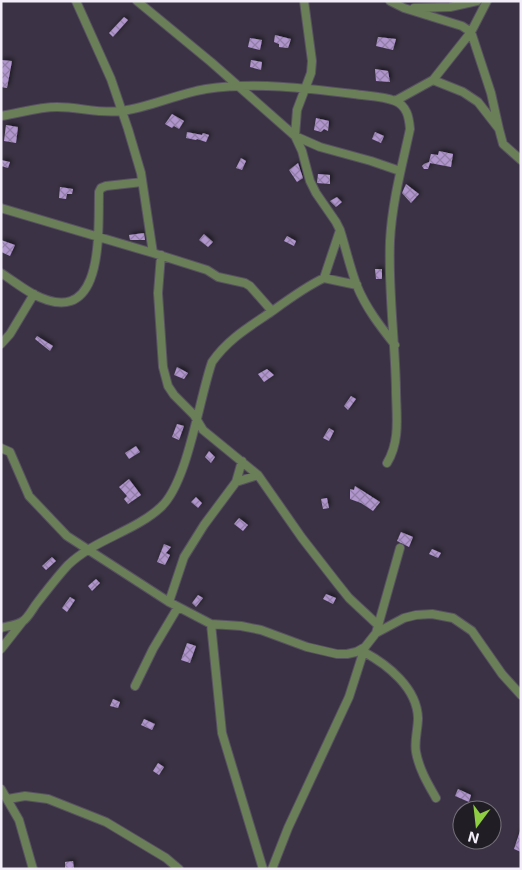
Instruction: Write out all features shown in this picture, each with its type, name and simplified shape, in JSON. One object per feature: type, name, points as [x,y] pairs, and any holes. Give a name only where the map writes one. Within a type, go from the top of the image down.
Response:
[{"type":"street","points":[[76,1],[102,58],[136,155],[157,254],[164,376],[168,386],[210,436],[242,460],[258,475],[302,538],[377,630]]},
{"type":"street","points":[[137,1],[211,62],[295,136],[320,147],[400,171]]},
{"type":"street","points":[[304,1],[312,61],[311,73],[296,110],[295,136],[302,151],[310,181],[340,230],[357,286],[378,323],[395,345]]},
{"type":"street","points":[[390,1],[404,8],[462,26],[471,32],[491,93],[503,144],[521,160]]},
{"type":"street","points":[[404,8],[450,7],[477,1]]},
{"type":"street","points":[[395,101],[433,80],[471,32],[487,1]]},
{"type":"street","points":[[433,80],[471,96],[499,129]]},
{"type":"street","points":[[1,116],[58,107],[96,112],[122,111],[187,93],[237,86],[306,88],[395,101],[405,108],[409,117],[410,129],[393,204],[390,255],[398,424],[396,442],[387,463]]},
{"type":"street","points":[[1,273],[34,294],[65,302],[77,298],[83,293],[94,268],[98,237],[99,192],[101,188],[142,182]]},
{"type":"street","points":[[1,208],[157,254],[207,270],[218,277],[245,283],[250,286],[272,311]]},
{"type":"street","points":[[324,278],[340,230]]},
{"type":"street","points":[[1,649],[52,582],[69,564],[87,550],[150,516],[170,498],[180,476],[212,362],[220,350],[244,329],[301,290],[324,278],[357,286]]},
{"type":"street","points":[[1,344],[10,334],[34,294]]},
{"type":"street","points":[[1,448],[10,452],[25,489],[35,503],[67,536],[178,607],[211,624],[242,626],[261,630],[307,647],[337,654],[347,654],[365,649]]},
{"type":"street","points":[[169,602],[184,557],[236,482],[242,460]]},
{"type":"street","points":[[236,482],[258,475]]},
{"type":"street","points":[[272,869],[288,828],[349,697],[365,649],[377,630],[400,548]]},
{"type":"street","points":[[135,686],[153,649],[178,607]]},
{"type":"street","points":[[377,630],[404,618],[416,616],[432,614],[453,618],[472,631],[502,674],[521,695]]},
{"type":"street","points":[[1,628],[23,621]]},
{"type":"street","points":[[211,624],[222,733],[263,869]]},
{"type":"street","points":[[365,649],[411,692],[418,706],[416,754],[420,768],[436,798]]},
{"type":"street","points":[[1,789],[18,820],[33,869]]},
{"type":"street","points":[[8,800],[26,796],[48,799],[106,822],[166,858],[179,869]]},
{"type":"building","points":[[124,17],[128,20],[113,37],[109,33]]},
{"type":"building","points":[[275,35],[291,39],[288,48],[279,47],[279,44],[274,42]]},
{"type":"building","points":[[378,37],[396,39],[393,50],[376,46]]},
{"type":"building","points":[[250,38],[262,40],[260,50],[248,47]]},
{"type":"building","points":[[1,60],[12,61],[7,88],[1,87]]},
{"type":"building","points":[[251,60],[262,62],[261,70],[250,67]]},
{"type":"building","points":[[375,69],[388,71],[390,82],[376,81]]},
{"type":"building","points":[[172,114],[184,121],[179,129],[165,124]]},
{"type":"building","points":[[316,118],[329,121],[328,131],[324,129],[321,132],[314,130]]},
{"type":"building","points":[[6,125],[18,127],[16,143],[4,141]]},
{"type":"building","points":[[187,132],[209,135],[206,142],[186,138]]},
{"type":"building","points":[[375,132],[384,136],[381,143],[372,139]]},
{"type":"building","points":[[439,151],[453,154],[451,167],[430,163],[428,169],[424,169],[422,166],[429,162],[431,154],[438,155]]},
{"type":"building","points":[[241,158],[246,161],[242,170],[236,168]]},
{"type":"building","points":[[1,160],[10,162],[8,168],[1,166]]},
{"type":"building","points":[[298,163],[303,178],[297,182],[289,170]]},
{"type":"building","points":[[318,174],[330,175],[330,184],[317,183]]},
{"type":"building","points":[[406,184],[419,194],[411,203],[402,193]]},
{"type":"building","points":[[60,187],[73,189],[72,194],[67,194],[66,199],[59,198]]},
{"type":"building","points":[[337,197],[342,202],[336,207],[330,201]]},
{"type":"building","points":[[144,233],[145,240],[130,240],[129,235]]},
{"type":"building","points":[[204,234],[213,242],[208,247],[199,240]]},
{"type":"building","points":[[287,236],[296,241],[294,246],[284,241]]},
{"type":"building","points":[[1,240],[15,245],[10,256],[1,252]]},
{"type":"building","points":[[375,269],[382,269],[382,279],[376,279]]},
{"type":"building","points":[[37,336],[53,346],[50,351],[35,339]]},
{"type":"building","points":[[177,367],[188,373],[184,379],[174,375]]},
{"type":"building","points":[[267,369],[274,375],[264,382],[258,374]]},
{"type":"building","points":[[351,396],[356,399],[348,410],[344,406]]},
{"type":"building","points":[[177,424],[184,426],[179,440],[172,437]]},
{"type":"building","points":[[329,428],[334,431],[329,441],[323,438]]},
{"type":"building","points":[[136,446],[140,452],[129,459],[125,453]]},
{"type":"building","points":[[209,451],[215,457],[211,463],[205,457]]},
{"type":"building","points":[[129,479],[141,495],[128,504],[124,499],[127,496],[119,487]]},
{"type":"building","points":[[355,486],[380,502],[373,511],[361,503],[350,499],[350,489],[354,490]]},
{"type":"building","points":[[196,497],[202,503],[198,508],[191,502]]},
{"type":"building","points":[[327,498],[329,508],[323,509],[321,499]]},
{"type":"building","points":[[239,518],[248,525],[243,531],[234,524]]},
{"type":"building","points":[[401,532],[413,537],[409,547],[397,541]]},
{"type":"building","points":[[164,544],[171,547],[166,553],[170,555],[165,565],[157,562]]},
{"type":"building","points":[[432,549],[441,553],[438,558],[429,554]]},
{"type":"building","points":[[52,557],[56,561],[46,570],[42,566]]},
{"type":"building","points":[[96,579],[100,583],[92,591],[88,586]]},
{"type":"building","points":[[326,594],[336,598],[333,604],[323,599]]},
{"type":"building","points":[[198,595],[203,598],[196,607],[192,603]]},
{"type":"building","points":[[70,597],[75,600],[67,612],[62,608]]},
{"type":"building","points":[[187,643],[196,646],[190,663],[181,660]]},
{"type":"building","points":[[113,699],[120,702],[118,708],[110,706]]},
{"type":"building","points":[[144,719],[155,724],[152,730],[141,725]]},
{"type":"building","points":[[158,763],[164,767],[159,775],[153,771]]},
{"type":"building","points":[[458,789],[471,795],[470,800],[455,796]]},
{"type":"building","points":[[521,831],[521,852],[514,849]]},
{"type":"building","points":[[73,861],[74,868],[65,869],[65,862]]}]
